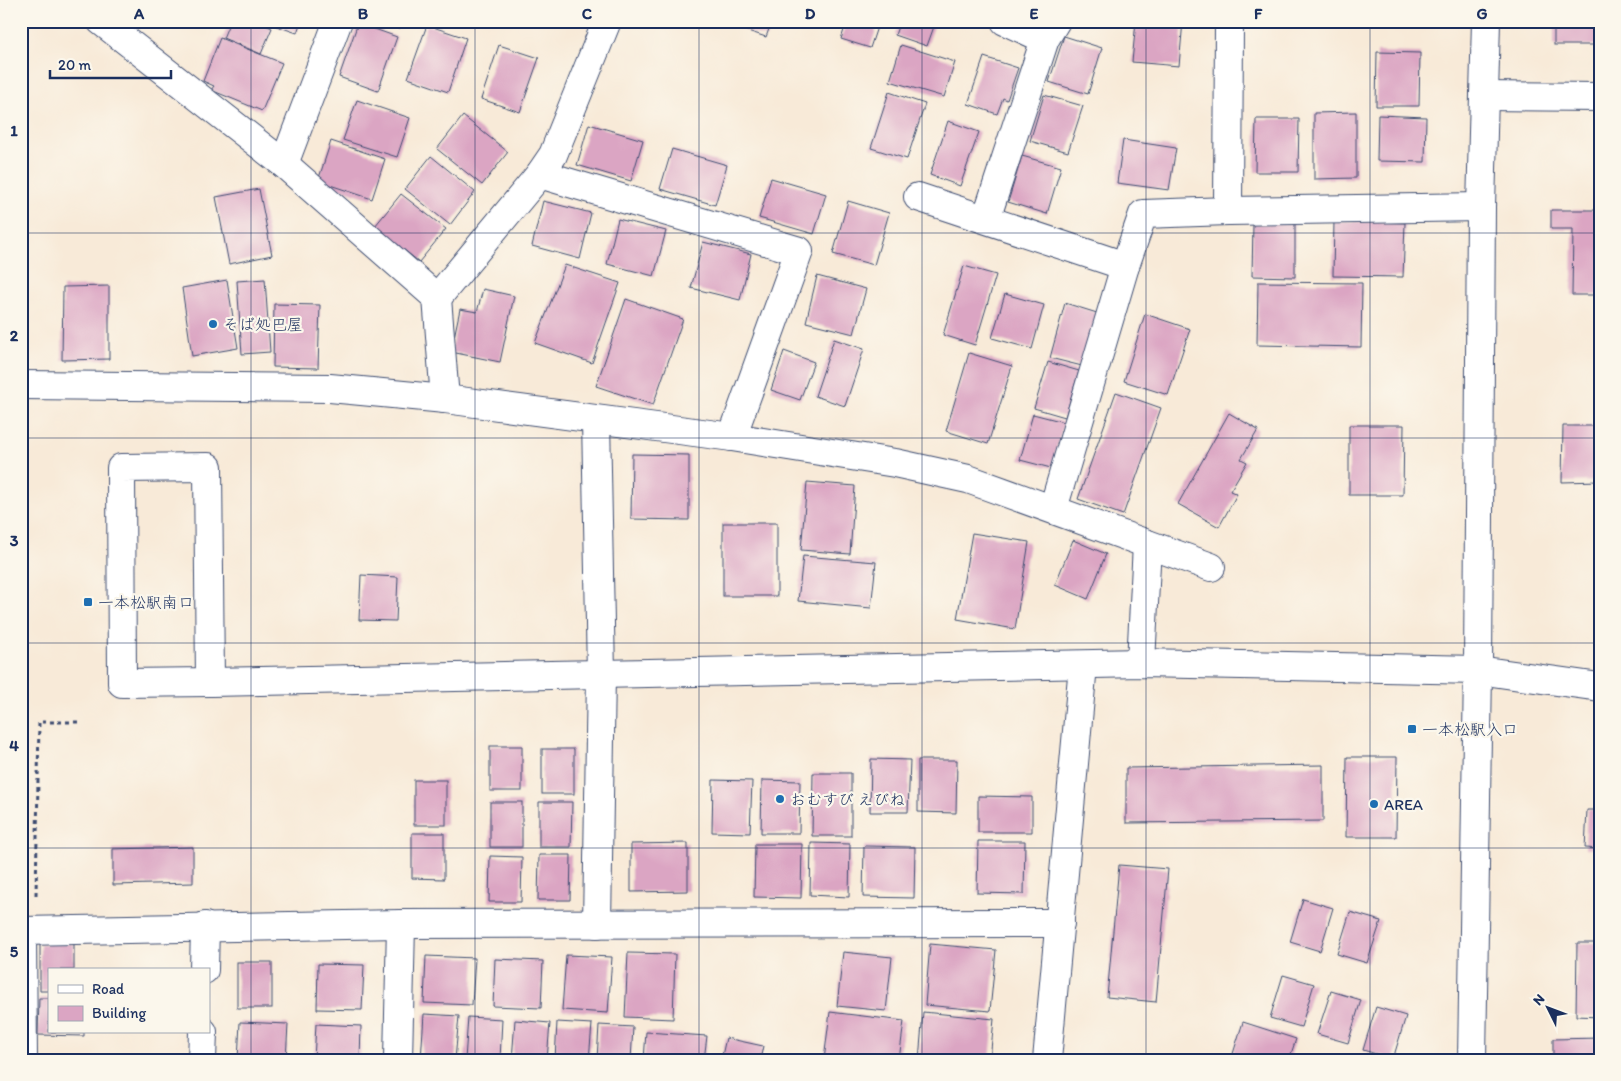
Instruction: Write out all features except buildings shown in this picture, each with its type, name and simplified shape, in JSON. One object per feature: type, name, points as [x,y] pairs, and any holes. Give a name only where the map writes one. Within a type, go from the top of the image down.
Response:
[{"type":"street","points":[[101,21],[284,164],[437,298]]},
{"type":"street","points":[[284,164],[338,21]]},
{"type":"street","points":[[445,399],[437,298],[540,174],[553,155],[607,21]]},
{"type":"street","points":[[986,219],[1050,30],[1005,21]]},
{"type":"street","points":[[1228,211],[1229,21]]},
{"type":"street","points":[[1472,1060],[1478,670],[1481,207],[1486,21]]},
{"type":"street","points":[[1484,96],[1600,97]]},
{"type":"street","points":[[540,174],[799,251],[732,437]]},
{"type":"street","points":[[918,197],[1125,266]]},
{"type":"street","points":[[1053,509],[1125,266],[1143,214],[1481,207]]},
{"type":"street","points":[[21,385],[330,388],[445,399],[732,437],[895,463],[968,479],[1211,567]]},
{"type":"street","points":[[596,420],[600,674],[597,924]]},
{"type":"street","points":[[210,682],[208,467],[121,468],[122,683],[210,682],[1141,663],[1478,670],[1600,687]]},
{"type":"street","points":[[1141,663],[1147,544]]},
{"type":"street","points":[[1047,1060],[1083,664]]},
{"type":"street","points":[[23,1060],[22,930],[401,924],[1060,923]]},
{"type":"street","points":[[398,1060],[401,924]]},
{"type":"street","points":[[204,968],[205,926]]},
{"type":"street","points":[[202,1060],[203,1034]]},
{"type":"path","points":[[35,930],[39,722],[78,722]]},
{"type":"place","name":"そば処巴屋","points":[[213,324]]},
{"type":"place","name":"一本松駅南口","points":[[88,602]]},
{"type":"place","name":"一本松駅入口","points":[[1412,729]]},
{"type":"place","name":"おむすび えびね","points":[[780,799]]},
{"type":"place","name":"AREA","points":[[1374,804]]}]
